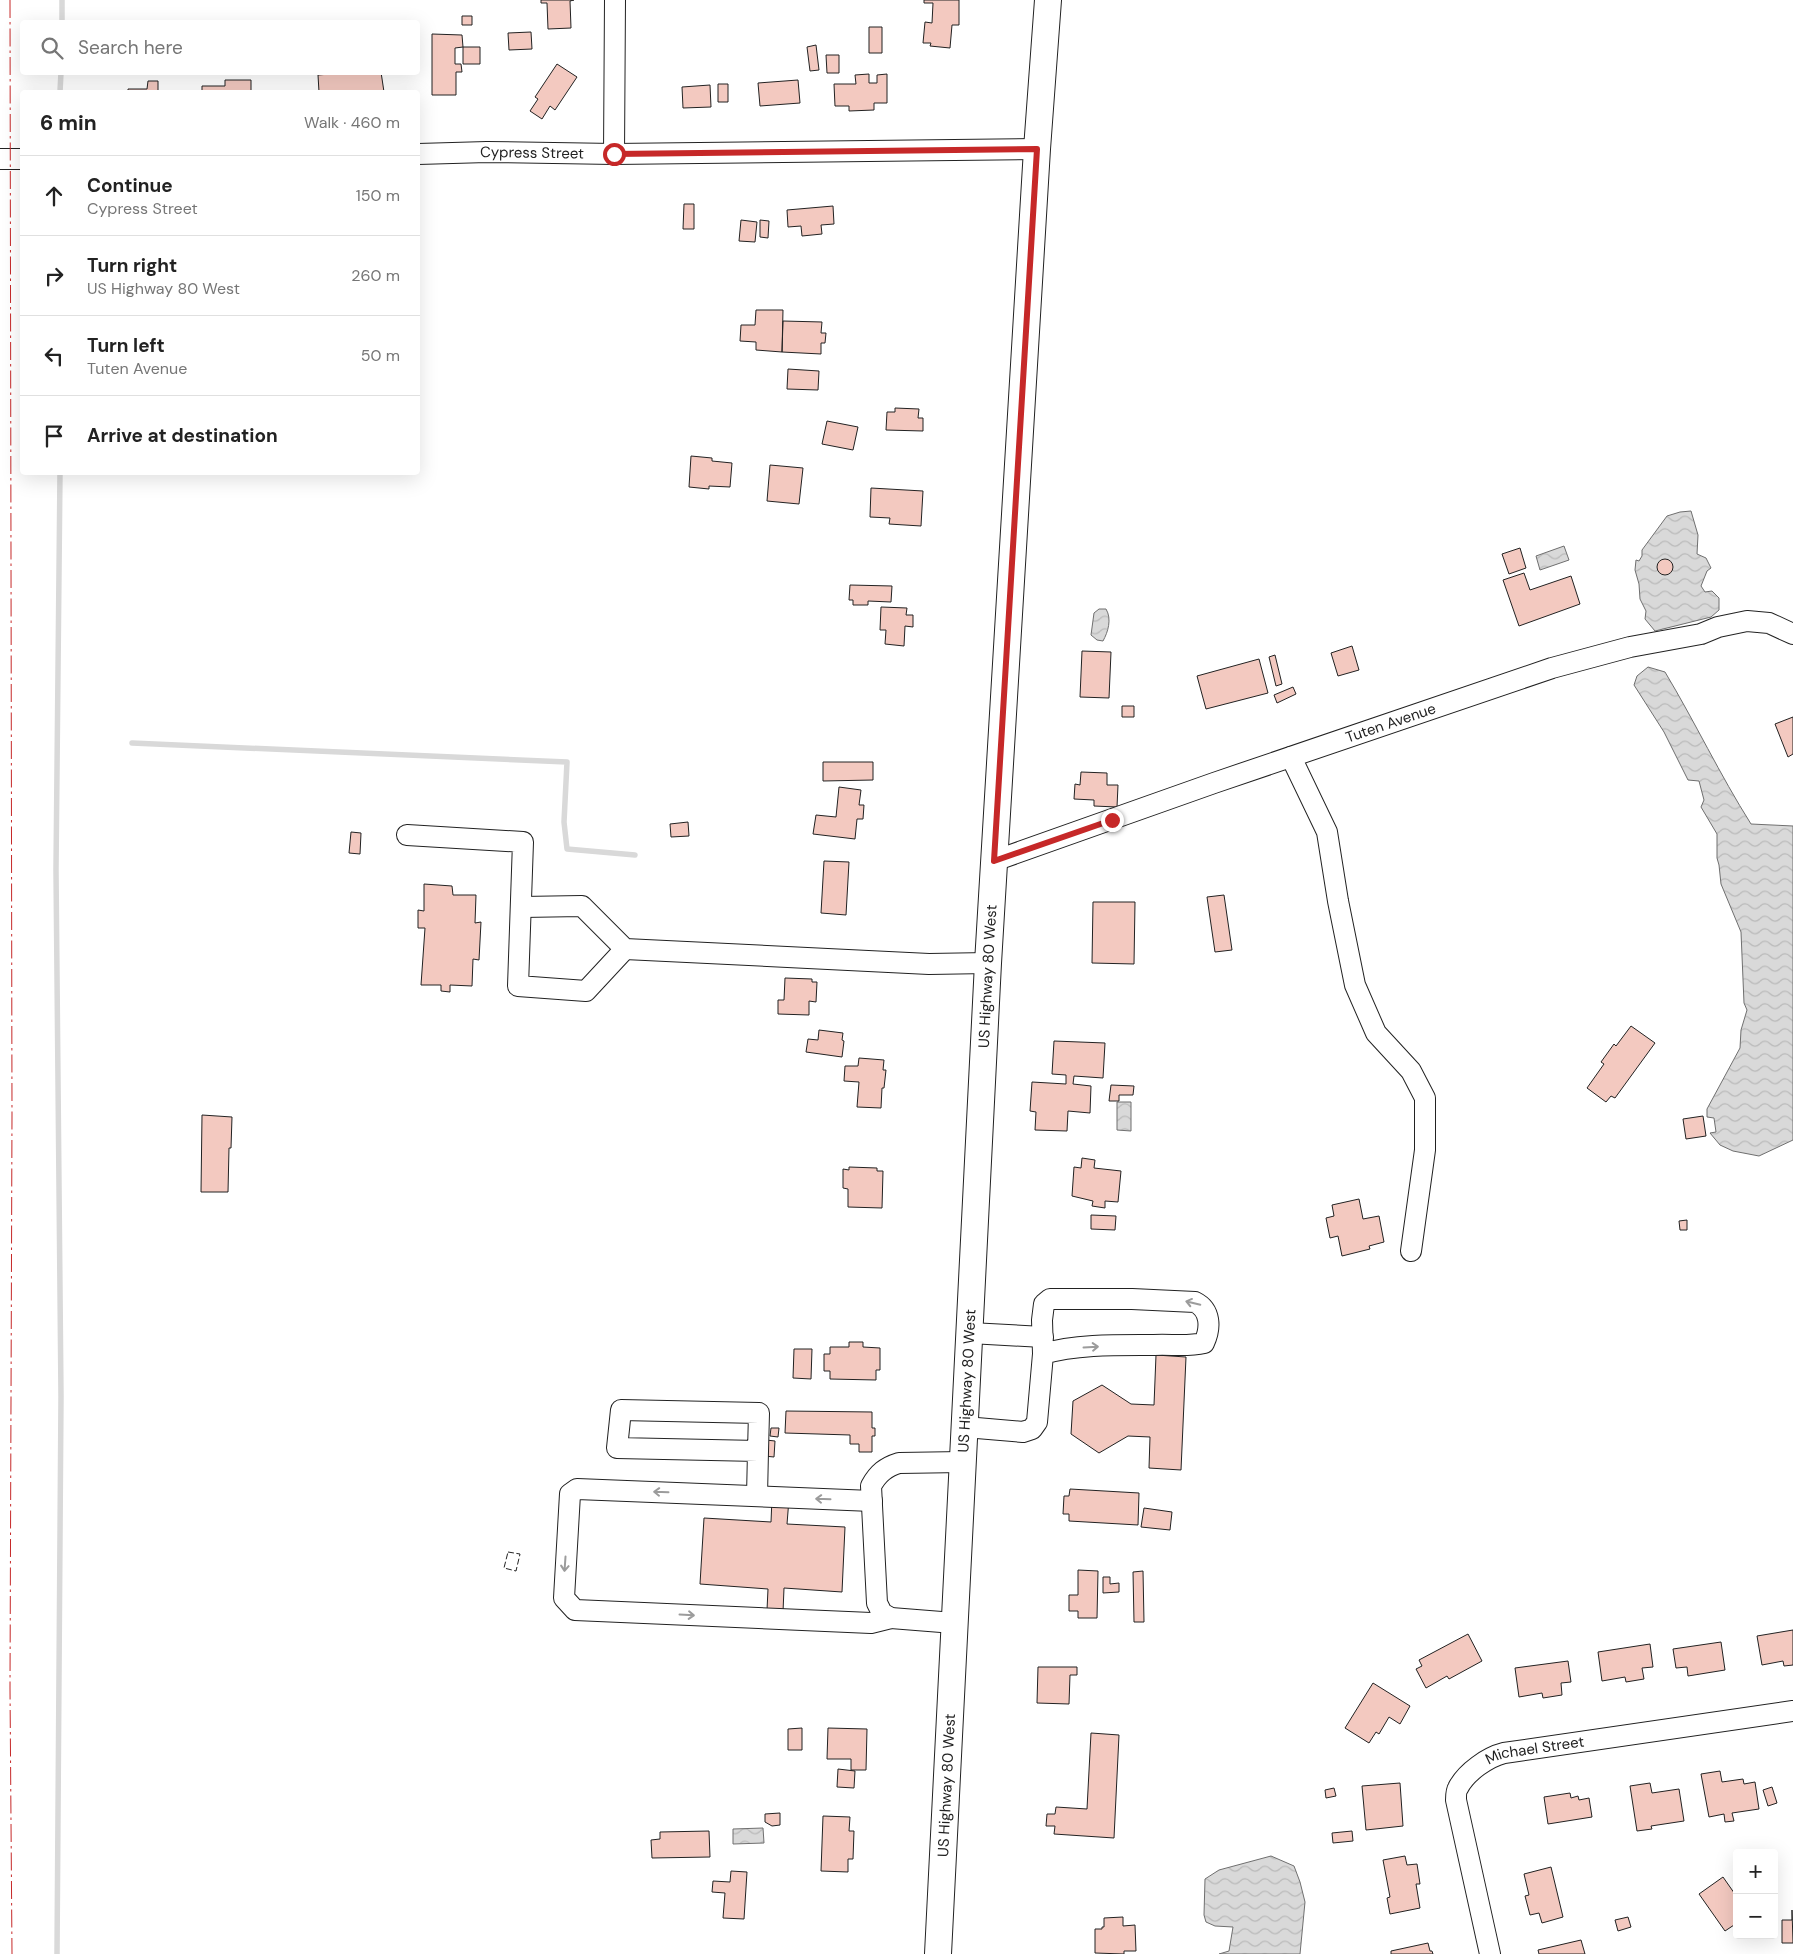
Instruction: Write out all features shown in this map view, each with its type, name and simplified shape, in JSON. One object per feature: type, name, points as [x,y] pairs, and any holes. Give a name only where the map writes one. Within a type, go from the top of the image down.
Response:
[{"type":"main road","name":"US Highway 80 West","points":[[938,1954],[988,963],[1037,149],[1048,0]]},
{"type":"street","points":[[614,154],[615,0]]},
{"type":"street","name":"Cypress Street","points":[[420,154],[487,152],[614,154],[1037,149]]},
{"type":"street","points":[[0,159],[20,159]]},
{"type":"street","name":"Tuten Avenue","points":[[994,861],[1291,756],[1552,668],[1630,647],[1701,634],[1718,627],[1747,621],[1769,623],[1793,634]]},
{"type":"street","points":[[1291,756],[1327,832],[1338,901],[1355,985],[1376,1033],[1411,1071],[1425,1098],[1425,1150],[1411,1251]]},
{"type":"street","points":[[407,835],[523,842],[518,986],[586,991],[625,949]]},
{"type":"street","points":[[522,907],[582,906],[625,949],[912,963],[988,963]]},
{"type":"street","points":[[965,1427],[1023,1432],[1032,1429],[1037,1422],[1043,1345],[1042,1320],[1044,1304],[1050,1299],[1132,1299],[1194,1302],[1202,1306],[1208,1315],[1207,1337],[1204,1343],[1195,1346],[1155,1345],[1060,1349],[1043,1345],[970,1333]]},
{"type":"street","points":[[757,1496],[759,1413],[622,1410],[618,1448],[758,1451]]},
{"type":"street","points":[[891,1618],[882,1613],[878,1603],[871,1486],[878,1474],[890,1466],[899,1463],[962,1462]]},
{"type":"street","points":[[872,1501],[577,1489],[570,1494],[564,1598],[575,1610],[871,1623],[891,1618],[954,1623]]},
{"type":"street","name":"Michael Street","points":[[1490,1954],[1456,1800],[1457,1789],[1466,1777],[1484,1762],[1504,1752],[1793,1711]]},
{"type":"water","points":[[1691,511],[1698,535],[1697,554],[1706,558],[1711,568],[1707,571],[1701,586],[1705,592],[1712,591],[1719,598],[1719,610],[1711,617],[1655,631],[1645,619],[1646,611],[1640,599],[1639,584],[1635,570],[1636,560],[1639,561],[1642,556],[1642,550],[1667,516]]},
{"type":"water","points":[[1564,546],[1569,560],[1540,570],[1536,556]]},
{"type":"water","points":[[1099,609],[1106,609],[1109,617],[1108,630],[1103,641],[1097,640],[1091,635],[1094,613]]},
{"type":"water","points":[[1648,667],[1665,672],[1751,824],[1793,826],[1793,1140],[1759,1156],[1733,1151],[1720,1145],[1710,1133],[1716,1132],[1714,1118],[1707,1117],[1707,1109],[1740,1048],[1741,1030],[1747,1010],[1744,1003],[1741,932],[1721,884],[1717,858],[1717,834],[1701,807],[1704,800],[1699,781],[1688,780],[1664,732],[1634,685],[1637,676]]},
{"type":"water","points":[[1117,1102],[1131,1102],[1131,1131],[1117,1130]]},
{"type":"water","points":[[763,1828],[764,1843],[733,1844],[733,1829]]},
{"type":"water","points":[[1271,1856],[1294,1866],[1300,1882],[1305,1902],[1300,1954],[1219,1954],[1229,1951],[1233,1927],[1215,1926],[1206,1922],[1204,1915],[1205,1879],[1219,1870]]},
{"type":"building","points":[[541,0],[574,0],[570,1],[571,28],[548,29],[547,3],[541,3]]},
{"type":"building","points":[[924,0],[959,0],[959,25],[952,25],[950,48],[930,46],[931,43],[923,43],[925,22],[932,23],[933,3],[924,3]]},
{"type":"building","points":[[462,16],[472,16],[472,25],[462,25]]},
{"type":"building","points":[[869,27],[882,27],[882,53],[869,53]]},
{"type":"building","points":[[531,32],[532,49],[509,50],[508,33]]},
{"type":"building","points":[[432,34],[462,35],[463,47],[455,48],[455,64],[461,64],[462,72],[456,72],[456,95],[432,95]]},
{"type":"building","points":[[816,45],[819,70],[810,71],[807,47]]},
{"type":"building","points":[[463,47],[480,47],[480,64],[463,64]]},
{"type":"building","points":[[826,55],[839,55],[839,73],[827,73]]},
{"type":"building","points":[[557,64],[577,77],[555,110],[550,106],[542,119],[530,111],[538,99],[535,97]]},
{"type":"building","points":[[869,74],[869,83],[877,83],[877,75],[887,74],[887,103],[874,103],[874,110],[849,111],[849,106],[835,106],[834,84],[856,84],[855,75]]},
{"type":"building","points":[[318,75],[381,75],[384,90],[319,90]]},
{"type":"building","points":[[225,80],[251,80],[251,90],[202,90],[202,86],[225,86]]},
{"type":"building","points":[[798,80],[800,103],[760,106],[758,83]]},
{"type":"building","points":[[148,81],[158,81],[158,90],[128,90],[128,89],[147,89]]},
{"type":"building","points":[[718,84],[728,84],[728,102],[718,102]]},
{"type":"building","points":[[710,85],[711,107],[683,108],[682,87]]},
{"type":"building","points":[[684,204],[694,204],[694,229],[683,229]]},
{"type":"building","points":[[833,206],[834,224],[821,225],[822,234],[802,236],[801,226],[788,227],[787,210]]},
{"type":"building","points":[[741,220],[757,222],[755,242],[739,241]]},
{"type":"building","points":[[760,220],[769,221],[768,238],[760,237]]},
{"type":"building","points":[[756,310],[783,310],[782,352],[756,350],[756,342],[740,341],[741,325],[755,325]]},
{"type":"building","points":[[783,321],[822,322],[821,333],[826,333],[825,343],[821,343],[821,354],[782,352]]},
{"type":"building","points":[[788,369],[819,371],[818,390],[787,389]]},
{"type":"building","points":[[895,408],[919,409],[918,418],[923,418],[923,431],[886,430],[887,412],[895,412]]},
{"type":"building","points":[[827,421],[858,427],[853,450],[822,444]]},
{"type":"building","points":[[691,456],[712,458],[712,461],[732,463],[730,487],[709,486],[709,489],[689,487]]},
{"type":"building","points":[[770,465],[803,468],[799,504],[767,501]]},
{"type":"building","points":[[871,488],[923,491],[921,526],[889,524],[890,518],[870,517]]},
{"type":"building","points":[[1520,548],[1526,568],[1509,574],[1502,554]]},
{"type":"building","points":[[1665,559],[1673,567],[1665,575],[1657,567]]},
{"type":"building","points":[[1524,573],[1530,590],[1571,576],[1580,604],[1519,626],[1503,580]]},
{"type":"building","points":[[850,585],[892,586],[891,602],[868,601],[868,605],[853,605],[853,600],[849,600]]},
{"type":"building","points":[[881,607],[907,608],[906,615],[913,615],[913,627],[905,626],[904,646],[885,644],[886,630],[880,630]]},
{"type":"building","points":[[1352,646],[1359,670],[1338,676],[1331,653]]},
{"type":"building","points":[[1082,651],[1111,652],[1109,698],[1080,697]]},
{"type":"building","points":[[1275,655],[1282,684],[1276,686],[1269,657]]},
{"type":"building","points":[[1259,659],[1268,693],[1206,709],[1197,676]]},
{"type":"building","points":[[1293,687],[1296,694],[1277,703],[1274,695]]},
{"type":"building","points":[[1122,706],[1134,706],[1134,717],[1122,717]]},
{"type":"building","points":[[1793,717],[1793,754],[1788,757],[1775,724]]},
{"type":"building","points":[[823,762],[873,762],[873,780],[823,781]]},
{"type":"building","points":[[1081,772],[1107,773],[1107,785],[1118,785],[1117,807],[1094,806],[1094,800],[1074,799],[1075,784],[1080,785]]},
{"type":"building","points":[[839,787],[861,790],[859,805],[864,805],[863,819],[857,819],[855,839],[813,834],[816,815],[836,817]]},
{"type":"building","points":[[688,822],[689,836],[671,837],[670,824]]},
{"type":"building","points":[[351,832],[361,833],[360,854],[349,853]]},
{"type":"building","points":[[824,861],[849,862],[846,915],[821,913]]},
{"type":"building","points":[[424,884],[452,886],[453,895],[476,895],[475,923],[481,922],[479,960],[473,959],[472,986],[450,985],[450,992],[441,991],[441,985],[421,985],[425,928],[418,928],[418,910],[424,911]]},
{"type":"building","points":[[1224,895],[1232,950],[1215,952],[1207,897]]},
{"type":"building","points":[[1093,902],[1135,902],[1134,964],[1092,963]]},
{"type":"building","points":[[785,978],[812,979],[812,982],[817,982],[816,1002],[809,1001],[809,1015],[778,1014],[778,1000],[784,1000]]},
{"type":"building","points":[[1631,1026],[1655,1043],[1615,1098],[1611,1096],[1606,1102],[1587,1088],[1604,1064],[1601,1062],[1614,1044],[1616,1046]]},
{"type":"building","points":[[819,1030],[843,1033],[842,1057],[806,1052],[808,1039],[818,1040]]},
{"type":"building","points":[[1054,1041],[1105,1043],[1103,1078],[1074,1076],[1073,1084],[1091,1086],[1090,1113],[1068,1111],[1067,1131],[1035,1130],[1036,1112],[1030,1111],[1032,1082],[1066,1084],[1066,1075],[1052,1074]]},
{"type":"building","points":[[859,1058],[884,1060],[883,1070],[886,1070],[884,1088],[882,1088],[881,1108],[857,1107],[859,1082],[844,1081],[845,1066],[858,1066]]},
{"type":"building","points":[[1111,1085],[1134,1086],[1133,1095],[1119,1095],[1119,1101],[1109,1101]]},
{"type":"building","points":[[202,1115],[232,1117],[228,1192],[201,1192]]},
{"type":"building","points":[[1703,1116],[1706,1136],[1686,1139],[1683,1119]]},
{"type":"building","points":[[1082,1158],[1095,1160],[1094,1168],[1121,1171],[1118,1202],[1105,1201],[1105,1208],[1092,1206],[1093,1201],[1072,1196],[1074,1167],[1081,1168]]},
{"type":"building","points":[[849,1167],[877,1168],[877,1171],[883,1171],[882,1208],[848,1207],[848,1189],[843,1188],[843,1169],[849,1170]]},
{"type":"building","points":[[1359,1199],[1363,1219],[1379,1216],[1384,1242],[1369,1246],[1370,1249],[1342,1256],[1338,1236],[1330,1238],[1326,1218],[1334,1216],[1332,1205]]},
{"type":"building","points":[[1091,1215],[1116,1216],[1115,1230],[1091,1229]]},
{"type":"building","points":[[1687,1220],[1687,1230],[1680,1230],[1679,1221]]},
{"type":"building","points":[[849,1342],[863,1342],[863,1347],[880,1348],[880,1370],[876,1370],[876,1380],[830,1379],[830,1371],[824,1371],[824,1354],[830,1354],[830,1347],[849,1347]]},
{"type":"building","points":[[794,1349],[812,1349],[811,1379],[793,1378]]},
{"type":"building","points":[[1156,1355],[1186,1357],[1181,1470],[1149,1468],[1150,1437],[1128,1436],[1099,1453],[1071,1434],[1073,1401],[1102,1385],[1131,1404],[1154,1405]]},
{"type":"building","points":[[786,1411],[872,1412],[872,1428],[875,1428],[875,1436],[872,1436],[872,1452],[859,1452],[859,1444],[850,1444],[850,1435],[785,1433]]},
{"type":"building","points":[[771,1428],[779,1428],[778,1437],[770,1436]]},
{"type":"building","points":[[766,1440],[775,1441],[774,1457],[764,1456]]},
{"type":"building","points":[[1070,1489],[1139,1493],[1138,1525],[1069,1521],[1069,1514],[1063,1514],[1064,1496],[1069,1496]]},
{"type":"building","points":[[772,1498],[789,1499],[787,1524],[845,1527],[842,1592],[784,1588],[783,1612],[767,1610],[768,1589],[700,1584],[704,1518],[771,1522]]},
{"type":"building","points":[[1144,1508],[1172,1512],[1170,1530],[1141,1527]]},
{"type":"building","points":[[1078,1570],[1098,1571],[1097,1618],[1078,1618],[1078,1611],[1069,1611],[1069,1595],[1078,1595]]},
{"type":"building","points":[[1143,1571],[1144,1622],[1134,1622],[1133,1572]]},
{"type":"building","points":[[1103,1577],[1110,1577],[1110,1584],[1119,1583],[1119,1592],[1103,1593]]},
{"type":"building","points":[[1793,1630],[1793,1665],[1784,1666],[1783,1661],[1762,1665],[1757,1636]]},
{"type":"building","points":[[1468,1634],[1482,1661],[1449,1679],[1447,1676],[1426,1688],[1416,1669],[1422,1666],[1419,1660]]},
{"type":"building","points":[[1721,1642],[1725,1670],[1688,1676],[1687,1667],[1676,1668],[1673,1649]]},
{"type":"building","points":[[1650,1644],[1653,1667],[1642,1668],[1644,1679],[1626,1682],[1625,1677],[1602,1681],[1598,1652]]},
{"type":"building","points":[[1568,1661],[1571,1682],[1561,1683],[1562,1695],[1543,1698],[1542,1693],[1519,1697],[1515,1668]]},
{"type":"building","points":[[1038,1667],[1077,1667],[1077,1675],[1070,1675],[1069,1704],[1037,1703]]},
{"type":"building","points":[[1373,1683],[1410,1706],[1400,1724],[1389,1717],[1379,1734],[1376,1732],[1369,1743],[1345,1728]]},
{"type":"building","points":[[802,1728],[802,1750],[788,1750],[788,1729]]},
{"type":"building","points":[[828,1728],[867,1729],[866,1770],[851,1770],[851,1759],[827,1759]]},
{"type":"building","points":[[1091,1733],[1119,1735],[1114,1838],[1054,1834],[1055,1826],[1046,1826],[1047,1814],[1055,1814],[1056,1807],[1087,1809]]},
{"type":"building","points":[[838,1769],[855,1771],[854,1788],[837,1787]]},
{"type":"building","points":[[1720,1771],[1722,1782],[1743,1779],[1744,1784],[1755,1782],[1759,1809],[1732,1813],[1734,1821],[1725,1822],[1724,1814],[1709,1817],[1701,1774]]},
{"type":"building","points":[[1400,1783],[1403,1826],[1366,1830],[1362,1786]]},
{"type":"building","points":[[1650,1783],[1652,1793],[1679,1789],[1684,1821],[1651,1826],[1652,1829],[1637,1831],[1630,1786]]},
{"type":"building","points":[[1772,1787],[1777,1803],[1768,1806],[1763,1790]]},
{"type":"building","points":[[1334,1788],[1336,1796],[1326,1798],[1325,1790]]},
{"type":"building","points":[[1570,1793],[1571,1798],[1578,1796],[1579,1800],[1589,1798],[1592,1817],[1548,1824],[1544,1797]]},
{"type":"building","points":[[780,1813],[780,1825],[772,1826],[765,1822],[765,1814]]},
{"type":"building","points":[[823,1816],[850,1817],[849,1831],[854,1831],[853,1859],[848,1859],[848,1872],[821,1871]]},
{"type":"building","points":[[709,1831],[710,1857],[652,1858],[651,1840],[660,1839],[660,1832]]},
{"type":"building","points":[[1352,1831],[1353,1841],[1333,1843],[1332,1833]]},
{"type":"building","points":[[1405,1856],[1407,1865],[1417,1864],[1420,1884],[1416,1884],[1420,1908],[1390,1914],[1387,1898],[1390,1897],[1383,1860]]},
{"type":"building","points":[[1551,1867],[1563,1917],[1542,1923],[1539,1913],[1530,1915],[1525,1896],[1529,1895],[1524,1874]]},
{"type":"building","points":[[731,1871],[747,1872],[744,1919],[723,1918],[725,1893],[712,1892],[713,1881],[730,1882]]},
{"type":"building","points":[[1723,1877],[1733,1891],[1733,1926],[1725,1931],[1699,1894]]},
{"type":"building","points":[[1792,1910],[1793,1943],[1782,1943],[1782,1920],[1792,1920]]},
{"type":"building","points":[[1123,1917],[1123,1926],[1135,1925],[1136,1951],[1124,1951],[1124,1954],[1095,1953],[1095,1929],[1102,1929],[1104,1927],[1104,1918]]},
{"type":"building","points":[[1628,1917],[1631,1927],[1618,1931],[1615,1920]]},
{"type":"building","points":[[1581,1940],[1585,1954],[1539,1954],[1538,1950]]},
{"type":"building","points":[[1428,1943],[1433,1954],[1391,1954],[1391,1951]]},
{"type":"waterway","points":[[62,0],[62,20]]},
{"type":"waterway","points":[[60,90],[61,75]]},
{"type":"waterway","points":[[57,1954],[61,1396],[56,870],[60,475]]},
{"type":"waterway","points":[[132,743],[567,762],[564,822],[567,849],[635,855]]},
{"type":"fence","points":[[508,1552],[520,1554],[516,1571],[504,1568],[508,1552]]},
{"type":"power","points":[[10,0],[12,1114],[10,1688],[12,1954]]},
{"type":"route","points":[[614,154],[1037,149],[994,861],[1112,820]]}]
